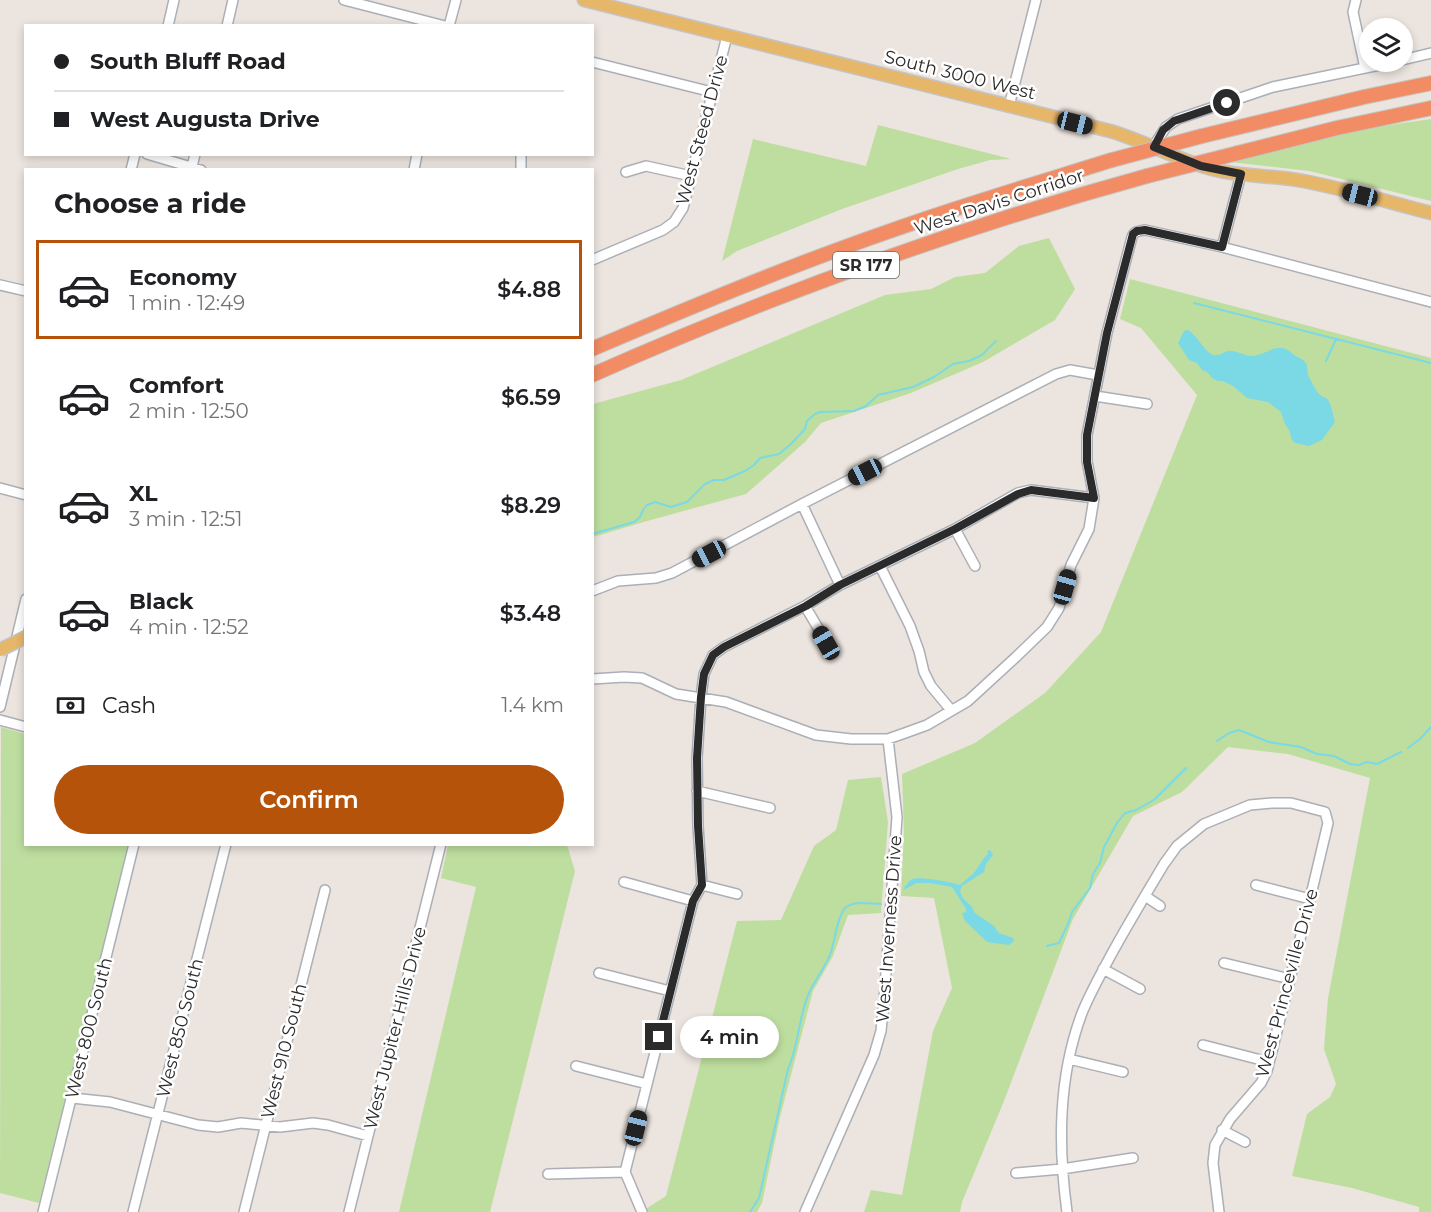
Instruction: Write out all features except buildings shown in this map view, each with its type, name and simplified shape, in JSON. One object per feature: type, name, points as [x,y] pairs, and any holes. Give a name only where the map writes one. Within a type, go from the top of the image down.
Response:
[{"type":"highway","name":"West Davis Corridor","points":[[594,348],[711,298],[837,250],[968,205],[1112,160],[1431,81]]},
{"type":"highway","name":"West Davis Corridor","points":[[594,374],[747,310],[862,266],[1029,210],[1147,176],[1291,139],[1431,108]]},
{"type":"highway","points":[[1384,118],[1431,115]]},
{"type":"main road","name":"South 3000 West","points":[[584,0],[1110,131],[1201,166],[1241,174],[1302,181],[1431,213]]},
{"type":"main road","points":[[0,650],[24,638]]},
{"type":"street","points":[[168,24],[174,0]]},
{"type":"street","points":[[227,24],[233,0]]},
{"type":"street","points":[[344,0],[437,24]]},
{"type":"street","points":[[450,24],[456,0]]},
{"type":"street","points":[[1009,106],[1035,0]]},
{"type":"street","points":[[1356,0],[1353,12],[1359,40]]},
{"type":"street","name":"West Steed Drive","points":[[594,259],[663,230],[674,222],[683,208],[727,36]]},
{"type":"street","points":[[1413,57],[1431,53]]},
{"type":"street","points":[[594,62],[712,92]]},
{"type":"street","points":[[1154,147],[1166,127],[1178,119],[1273,87],[1359,69]]},
{"type":"street","points":[[154,156],[196,168]]},
{"type":"street","points":[[626,172],[646,166],[691,176]]},
{"type":"street","points":[[1222,247],[1241,174]]},
{"type":"street","points":[[594,679],[624,676],[642,678],[676,694],[726,702],[816,735],[851,739],[888,739],[927,725],[968,701],[1047,627],[1059,608],[1071,565],[1089,530],[1094,498],[1087,462],[1087,435],[1112,313],[1135,232],[1145,230],[1222,247],[1431,302]]},
{"type":"street","points":[[0,285],[24,291]]},
{"type":"street","points":[[594,590],[618,581],[656,578],[672,573],[1056,374],[1070,370],[1098,375]]},
{"type":"street","points":[[1095,396],[1147,404]]},
{"type":"street","points":[[0,488],[24,494]]},
{"type":"street","points":[[642,1212],[625,1172],[693,901],[702,885],[697,758],[704,674],[713,655],[724,647],[806,606],[840,585],[955,529],[1018,494],[1031,490],[1094,498]]},
{"type":"street","points":[[802,504],[840,585]]},
{"type":"street","points":[[955,529],[975,566]]},
{"type":"street","points":[[880,566],[910,626],[924,672],[931,686],[951,711]]},
{"type":"street","points":[[806,606],[826,643]]},
{"type":"street","points":[[0,707],[24,607]]},
{"type":"street","points":[[0,720],[24,726]]},
{"type":"street","name":"West Inverness Drive","points":[[805,1212],[874,1055],[881,1031],[897,817],[888,739]]},
{"type":"street","points":[[697,791],[770,808]]},
{"type":"street","name":"West Princeville Drive","points":[[1145,896],[1177,846],[1204,824],[1250,805],[1291,803],[1325,812],[1328,823],[1267,1071],[1261,1083],[1222,1130],[1215,1144],[1213,1163],[1219,1212]]},
{"type":"street","name":"West 800 South","points":[[43,1212],[134,846]]},
{"type":"street","name":"West 850 South","points":[[133,1212],[225,846]]},
{"type":"street","name":"West Jupiter Hills Drive","points":[[349,1212],[440,846]]},
{"type":"street","points":[[624,882],[693,901]]},
{"type":"street","points":[[702,885],[737,894]]},
{"type":"street","points":[[1256,885],[1310,899]]},
{"type":"street","name":"West 910 South","points":[[244,1212],[325,890]]},
{"type":"street","points":[[1067,1212],[1060,1140],[1062,1105],[1072,1043],[1082,1013],[1103,969],[1145,896],[1160,906]]},
{"type":"street","points":[[1224,963],[1290,980]]},
{"type":"street","points":[[1103,969],[1140,989]]},
{"type":"street","points":[[599,973],[670,991]]},
{"type":"street","points":[[1203,1045],[1269,1062]]},
{"type":"street","points":[[1069,1059],[1123,1072]]},
{"type":"street","points":[[576,1065],[647,1084]]},
{"type":"street","points":[[72,1098],[110,1102],[198,1125],[218,1127],[241,1123],[280,1127],[313,1123],[368,1136]]},
{"type":"street","points":[[1222,1130],[1245,1142]]},
{"type":"street","points":[[1016,1173],[1062,1169],[1133,1158]]},
{"type":"street","points":[[548,1174],[625,1172]]},
{"type":"green space","points":[[1431,119],[1431,201],[1309,171],[1230,162],[1369,128]]},
{"type":"green space","points":[[878,125],[1011,159],[990,160],[958,169],[842,209],[737,251],[722,261],[753,139],[866,166]]},
{"type":"green space","points":[[1049,238],[1075,289],[1055,320],[983,362],[911,393],[821,423],[805,442],[746,494],[594,537],[594,404],[681,380],[885,295],[931,289],[955,277],[985,273],[1019,246]]},
{"type":"green space","points":[[1130,279],[1431,358],[1431,1212],[1419,1212],[1419,1207],[1352,1188],[1292,1176],[1307,1114],[1330,1097],[1336,1084],[1324,1049],[1328,998],[1370,778],[1288,754],[1228,747],[1182,792],[1133,816],[1073,919],[960,1212],[864,1212],[871,1190],[902,1195],[933,1031],[952,988],[934,898],[901,896],[904,831],[902,774],[975,743],[1045,693],[1101,632],[1197,395],[1141,328],[1120,319]]},
{"type":"green space","points":[[1,727],[24,734],[24,846],[129,846],[39,1203],[0,1193]]},
{"type":"green space","points":[[881,777],[888,822],[881,913],[848,915],[833,956],[813,991],[780,1117],[762,1203],[757,1212],[641,1212],[666,1196],[737,921],[781,920],[814,846],[836,830],[848,780]]},
{"type":"green space","points":[[448,846],[567,846],[575,871],[490,1212],[399,1212],[476,887],[441,878]]},
{"type":"water","points":[[1188,330],[1208,352],[1214,355],[1231,351],[1250,356],[1282,348],[1302,359],[1316,389],[1329,402],[1335,422],[1322,440],[1309,446],[1295,443],[1281,412],[1268,402],[1247,398],[1233,386],[1212,378],[1197,363],[1189,360],[1178,343],[1184,331]]},
{"type":"water","points":[[990,850],[993,855],[986,864],[984,872],[962,886],[960,891],[975,913],[994,926],[999,933],[1013,938],[1014,941],[1009,945],[987,942],[965,921],[962,913],[966,912],[966,909],[952,887],[917,883],[903,890],[912,879],[916,878],[960,885],[974,873],[988,854],[987,851]]},
{"type":"waterway","points":[[1194,303],[1431,363]]},
{"type":"waterway","points":[[1326,361],[1336,339]]},
{"type":"waterway","points":[[594,533],[634,522],[647,505],[655,502],[671,507],[687,502],[705,484],[714,480],[724,480],[745,471],[760,458],[779,454],[805,429],[807,421],[815,414],[854,411],[866,406],[878,395],[913,387],[953,364],[969,361],[982,355],[996,341]]},
{"type":"waterway","points":[[1408,748],[1431,727]]},
{"type":"waterway","points":[[1217,741],[1239,730],[1269,742],[1301,747],[1317,754],[1334,756],[1350,764],[1359,765],[1367,762],[1377,764],[1401,752]]},
{"type":"waterway","points":[[1047,946],[1059,943],[1072,912],[1090,888],[1104,847],[1117,823],[1125,813],[1154,800],[1186,768]]},
{"type":"waterway","points":[[750,1212],[759,1198],[805,1002],[829,957],[842,912],[853,904],[881,904]]},
{"type":"route","points":[[659,1037],[693,901],[702,885],[697,758],[704,674],[713,655],[724,647],[806,606],[840,585],[955,529],[1018,494],[1031,490],[1094,498],[1087,462],[1087,435],[1107,333],[1133,234],[1145,230],[1222,247],[1241,174],[1201,166],[1154,147],[1163,130],[1174,121],[1227,103]]}]
